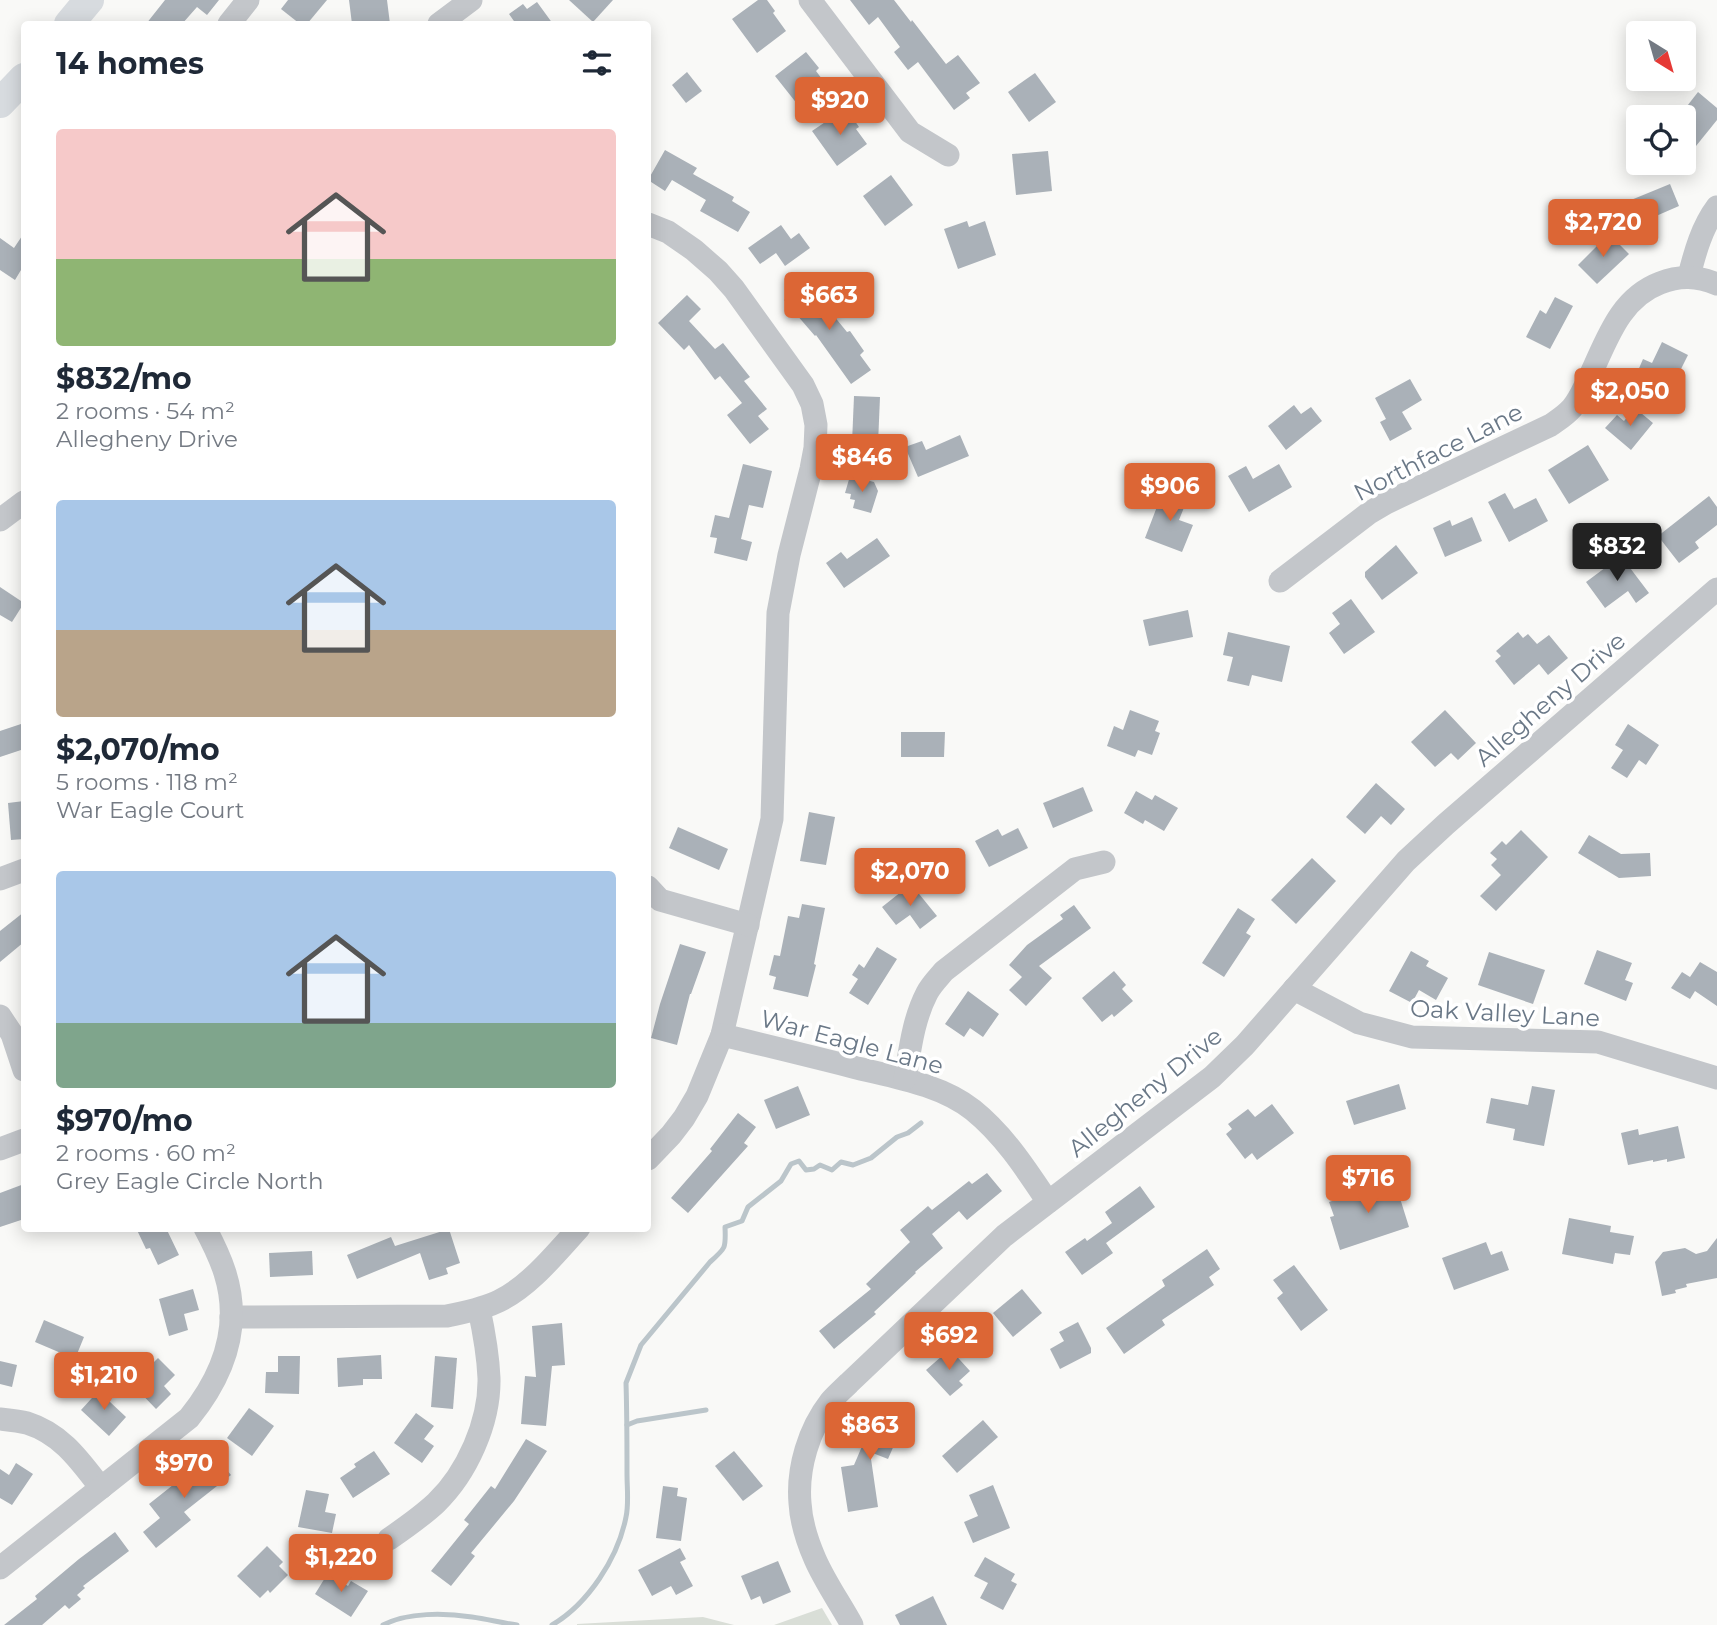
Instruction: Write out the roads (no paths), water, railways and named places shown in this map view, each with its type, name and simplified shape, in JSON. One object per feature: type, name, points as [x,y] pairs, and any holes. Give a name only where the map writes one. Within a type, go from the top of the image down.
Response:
[{"type":"main road","points":[[72,21],[89,0]]},
{"type":"main road","points":[[0,103],[21,81]]},
{"type":"street","points":[[443,21],[471,0]]},
{"type":"street","points":[[810,0],[910,132],[948,155]]},
{"type":"street","points":[[1717,207],[1695,250],[1689,276],[1717,284]]},
{"type":"street","points":[[651,225],[668,232],[694,250],[734,289],[803,385],[812,404],[816,425],[811,469],[778,612],[772,819],[722,1035],[697,1096],[671,1135],[651,1156]]},
{"type":"street","name":"Northface Lane","points":[[1280,581],[1386,503],[1550,425],[1561,417],[1581,395],[1619,315],[1633,298],[1648,287],[1689,276]]},
{"type":"street","points":[[0,520],[21,504]]},
{"type":"street","name":"Allegheny Drive","points":[[852,1625],[815,1559],[804,1527],[800,1504],[800,1480],[805,1455],[816,1426],[830,1402],[1004,1237],[1212,1077],[1245,1045],[1406,861],[1717,589]]},
{"type":"street","points":[[905,1080],[912,1036],[920,1008],[928,990],[944,971],[1075,869],[1104,862]]},
{"type":"street","points":[[0,879],[21,871]]},
{"type":"street","points":[[651,890],[660,900],[748,925]]},
{"type":"street","name":"Oak Valley Lane","points":[[1294,989],[1359,1023],[1412,1037],[1598,1042],[1717,1078]]},
{"type":"street","points":[[0,1016],[12,1034],[21,1061]]},
{"type":"street","name":"War Eagle Lane","points":[[722,1035],[941,1091],[971,1108],[989,1124],[1009,1146],[1048,1202]]},
{"type":"street","points":[[0,1149],[21,1141]]},
{"type":"street","points":[[0,1568],[188,1418],[215,1381],[228,1345],[231,1294],[217,1251],[207,1232]]},
{"type":"street","points":[[231,1317],[447,1316],[479,1309],[514,1293],[575,1232]]},
{"type":"street","points":[[389,1539],[436,1503],[470,1455],[480,1432],[487,1407],[489,1381],[488,1353],[479,1309]]},
{"type":"street","points":[[0,1419],[27,1423],[57,1439],[71,1450],[101,1488]]},
{"type":"waterway","points":[[552,1625],[578,1605],[600,1578],[622,1533],[628,1501],[626,1383],[641,1345],[722,1250],[725,1244],[725,1227],[742,1221],[748,1207],[781,1181],[791,1164],[799,1161],[806,1170],[820,1165],[832,1170],[841,1162],[853,1165],[871,1158],[897,1137],[921,1123]]},
{"type":"waterway","points":[[627,1425],[706,1410]]},
{"type":"waterway","points":[[383,1625],[404,1618],[439,1614],[517,1625]]}]
